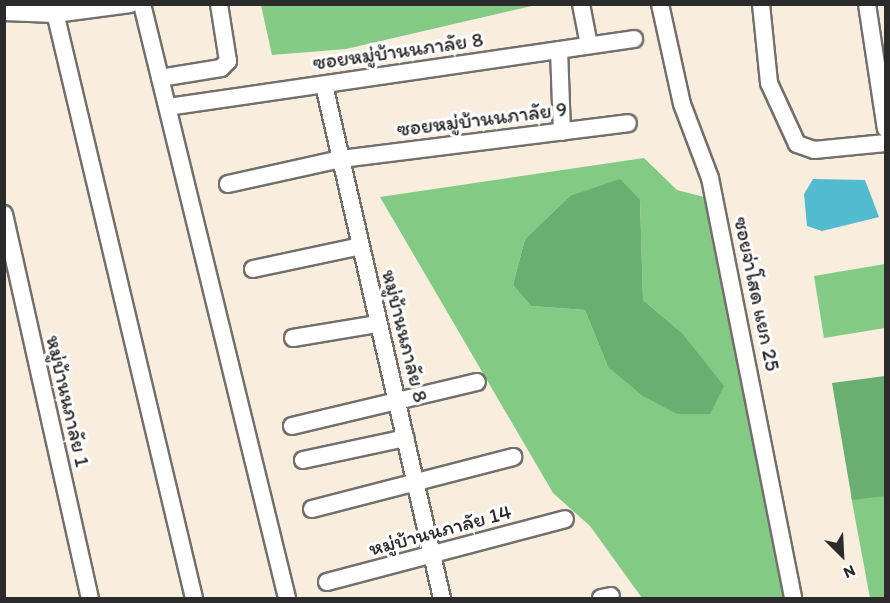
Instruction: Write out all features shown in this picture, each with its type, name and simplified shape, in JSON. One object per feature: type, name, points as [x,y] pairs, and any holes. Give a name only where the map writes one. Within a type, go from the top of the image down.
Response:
[{"type":"street","points":[[4,12],[130,4]]},
{"type":"street","points":[[142,4],[287,598]]},
{"type":"street","points":[[160,78],[221,68],[228,61],[219,4]]},
{"type":"street","points":[[581,4],[589,45]]},
{"type":"street","name":"ซอยจ่าโสด แยก 25","points":[[660,4],[682,104],[710,178],[793,598]]},
{"type":"street","points":[[761,4],[769,83],[797,144],[814,150],[885,143]]},
{"type":"street","points":[[867,4],[885,129]]},
{"type":"street","points":[[54,9],[194,598]]},
{"type":"street","name":"ซอยหมู่บ้านนภาลัย 8","points":[[168,107],[634,39]]},
{"type":"street","points":[[559,50],[562,132]]},
{"type":"street","name":"หมู่บ้านนภาลัย 8","points":[[324,85],[442,598]]},
{"type":"street","name":"ซอยหมู่บ้านนภาลัย 9","points":[[228,184],[341,159],[628,123]]},
{"type":"street","name":"หมู่บ้านนภาลัย 1","points":[[4,214],[90,598]]},
{"type":"street","points":[[253,269],[361,246]]},
{"type":"street","points":[[292,338],[378,324]]},
{"type":"street","points":[[292,426],[477,382]]},
{"type":"street","points":[[303,460],[406,438]]},
{"type":"street","points":[[312,509],[513,457]]},
{"type":"street","name":"หมู่บ้านนภาลัย 14","points":[[327,582],[434,557],[565,519]]},
{"type":"green space","points":[[261,4],[536,5],[346,49],[272,55]]},
{"type":"green space","points":[[644,158],[677,190],[704,197],[786,598],[642,598],[590,526],[553,493],[380,197]],"holes":[[[570,196],[640,200],[643,300],[681,332],[608,367],[585,310],[531,306],[513,285],[525,239]]]},
{"type":"green space","points":[[620,179],[640,200],[643,300],[681,332],[724,386],[710,414],[677,414],[643,396],[608,367],[585,310],[531,306],[513,285],[525,239],[570,196]]},
{"type":"green space","points":[[885,264],[885,328],[824,338],[814,276]]},
{"type":"green space","points":[[885,376],[885,496],[852,500],[832,383]]},
{"type":"green space","points":[[885,494],[885,598],[870,598],[851,496]]},
{"type":"water","points":[[813,179],[865,180],[879,217],[822,231],[807,226],[804,194]]}]
